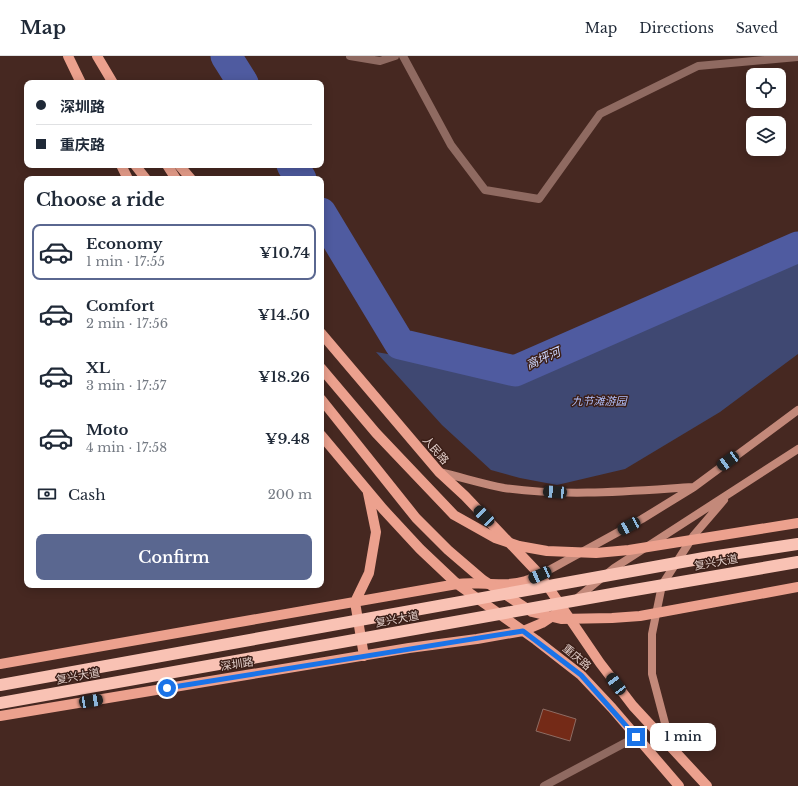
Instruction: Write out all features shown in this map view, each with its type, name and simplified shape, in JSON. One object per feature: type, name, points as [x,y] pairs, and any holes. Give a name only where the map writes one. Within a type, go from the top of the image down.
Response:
[{"type":"highway","name":"复兴大道","points":[[0,685],[704,558],[798,544]]},
{"type":"highway","name":"复兴大道","points":[[0,703],[591,597],[798,562]]},
{"type":"main road","points":[[68,56],[80,80]]},
{"type":"main road","points":[[97,56],[111,80]]},
{"type":"main road","points":[[137,168],[144,176]]},
{"type":"main road","points":[[182,168],[188,176]]},
{"type":"main road","name":"人民路","points":[[324,338],[439,472],[465,496],[540,575]]},
{"type":"main road","points":[[324,372],[376,433],[454,515],[495,538],[520,546],[547,551],[596,553],[629,550],[798,523]]},
{"type":"main road","points":[[324,403],[416,518],[448,550],[483,580],[532,612],[561,619],[640,616],[798,587]]},
{"type":"main road","points":[[324,438],[383,509],[420,549],[458,584]]},
{"type":"main road","points":[[364,656],[355,602],[369,572],[376,532],[368,490]]},
{"type":"main road","points":[[0,664],[470,582],[510,584],[526,581],[540,575]]},
{"type":"main road","name":"重庆路","points":[[540,575],[600,663],[628,700],[707,786]]},
{"type":"main road","name":"重庆路","points":[[458,584],[581,675],[679,786]]},
{"type":"main road","name":"深圳路","points":[[0,716],[523,631],[542,623],[564,609]]},
{"type":"street","points":[[350,56],[380,61],[395,56]]},
{"type":"street","points":[[403,56],[451,145],[485,190],[540,199],[600,114],[698,66],[798,57]]},
{"type":"street","points":[[540,575],[642,520],[694,487],[798,410]]},
{"type":"street","points":[[564,609],[614,568],[798,449]]},
{"type":"street","points":[[439,472],[504,488],[566,493],[618,492],[694,487]]},
{"type":"street","points":[[671,747],[652,674],[652,634],[662,585],[694,535],[733,491]]},
{"type":"street","points":[[544,786],[636,737]]},
{"type":"green space","name":"九节滩游园","points":[[798,240],[798,354],[720,412],[625,469],[557,485],[520,478],[491,470],[442,425],[376,352],[429,361],[484,364],[526,356],[619,314],[778,246]]},
{"type":"building","points":[[543,709],[576,719],[570,741],[536,731]]},
{"type":"waterway","name":"高坪河","points":[[226,56],[241,80]]},
{"type":"waterway","name":"高坪河","points":[[294,168],[299,176]]},
{"type":"waterway","name":"高坪河","points":[[324,218],[400,344],[515,371],[798,247]]},
{"type":"route","points":[[167,688],[409,648],[523,631],[581,675],[612,708],[636,737]]}]
